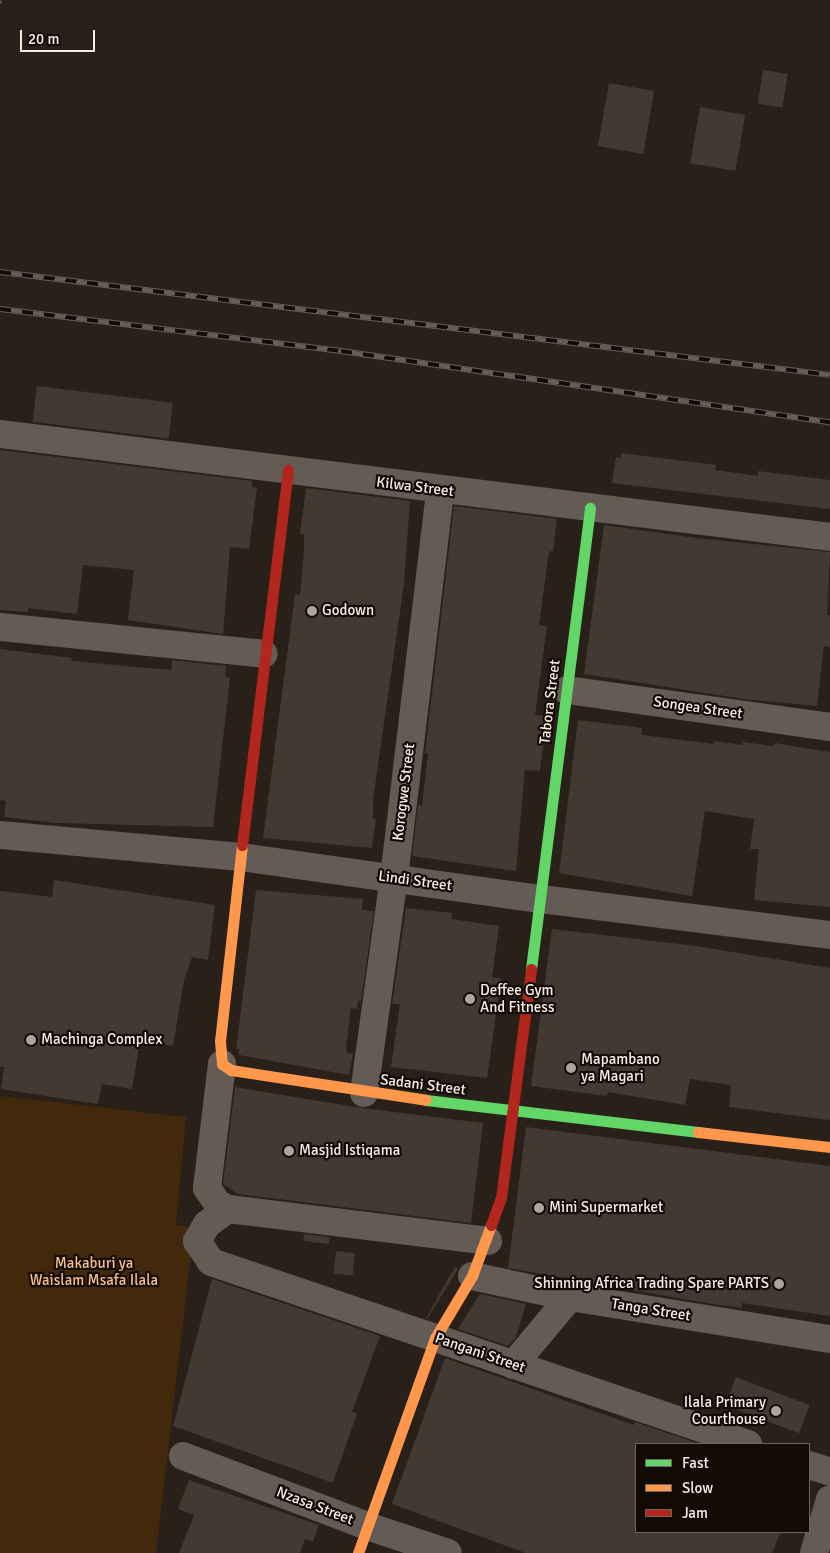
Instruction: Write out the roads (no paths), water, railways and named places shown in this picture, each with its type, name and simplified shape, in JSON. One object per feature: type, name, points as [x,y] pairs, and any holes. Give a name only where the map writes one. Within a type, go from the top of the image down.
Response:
[{"type":"street","name":"Kilwa Street","points":[[0,434],[830,537]]},
{"type":"street","points":[[288,470],[264,654],[220,1041],[222,1064],[207,1188],[217,1203],[228,1209],[488,1241]]},
{"type":"street","name":"Korogwe Street","points":[[364,1093],[394,878],[440,490]]},
{"type":"street","name":"Tabora Street","points":[[358,1553],[435,1338],[472,1276],[488,1241],[506,1173],[512,1110],[541,899],[590,508]]},
{"type":"street","points":[[0,627],[264,654]]},
{"type":"street","name":"Songea Street","points":[[567,690],[830,727]]},
{"type":"street","name":"Lindi Street","points":[[0,835],[241,856],[541,899],[830,934]]},
{"type":"street","name":"Sadani Street","points":[[222,1064],[231,1070],[364,1093],[830,1146]]},
{"type":"street","name":"Pangani Street","points":[[228,1209],[207,1224],[197,1241],[212,1262],[745,1443]]},
{"type":"street","name":"Tanga Street","points":[[472,1276],[570,1298],[830,1339]]},
{"type":"street","points":[[513,1365],[570,1298]]},
{"type":"street","name":"Nzasa Street","points":[[183,1456],[367,1526],[448,1553]]},
{"type":"street","points":[[810,1465],[830,1472]]},
{"type":"street","points":[[814,1553],[830,1499]]},
{"type":"railway","points":[[0,272],[830,375]]},
{"type":"railway","points":[[0,309],[341,351],[830,422]]},
{"type":"place","name":"Godown","points":[[312,611]]},
{"type":"place","name":"Deffee Gym And Fitness","points":[[470,999]]},
{"type":"place","name":"Machinga Complex","points":[[31,1040]]},
{"type":"place","name":"Mapambano ya Magari","points":[[571,1068]]},
{"type":"place","name":"Masjid Istiqama","points":[[289,1151]]},
{"type":"place","name":"Mini Supermarket","points":[[539,1208]]},
{"type":"place","name":"Shinning Africa Trading Spare PARTS","points":[[779,1284]]},
{"type":"place","name":"Ilala Primary Courthouse","points":[[776,1411]]},
{"type":"park label","name":"Makaburi ya Waislam Msafa Ilala","points":[[94,1272]]}]
